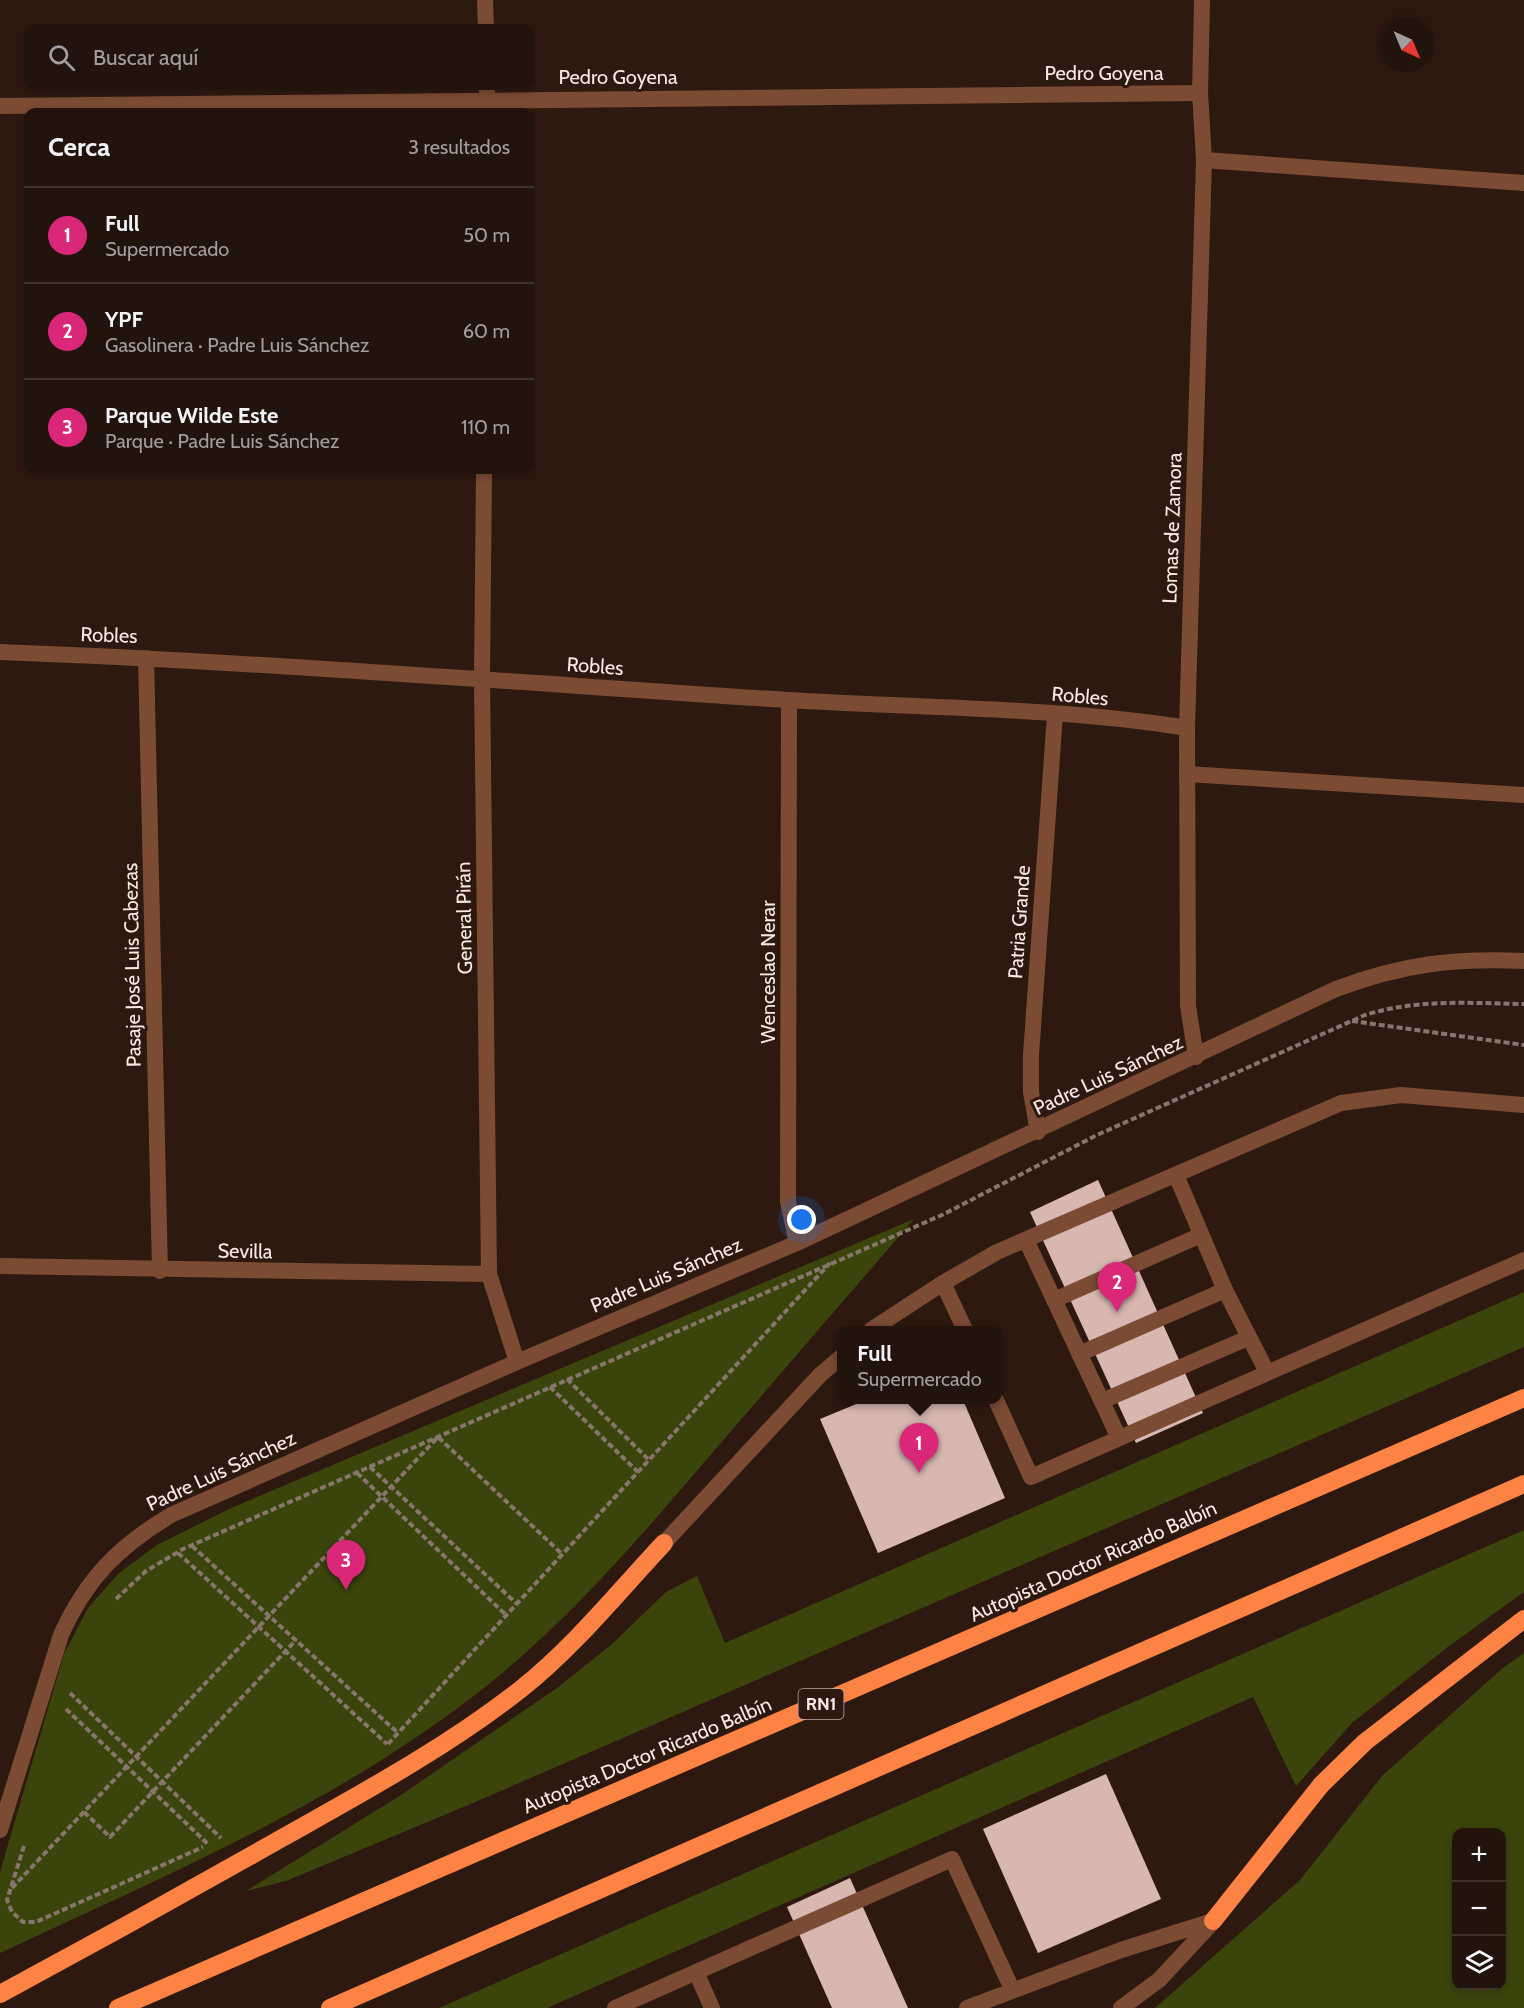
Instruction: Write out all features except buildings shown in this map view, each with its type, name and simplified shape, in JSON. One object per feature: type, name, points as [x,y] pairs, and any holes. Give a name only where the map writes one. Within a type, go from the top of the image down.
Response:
[{"type":"highway","name":"Autopista Doctor Ricardo Balbín","points":[[118,2008],[1524,1398]]},
{"type":"highway","points":[[330,2008],[1524,1484]]},
{"type":"highway","points":[[0,1994],[100,1941],[390,1777],[457,1735],[522,1688],[562,1652],[664,1543]]},
{"type":"highway","points":[[1214,1921],[1321,1785],[1365,1742],[1524,1619]]},
{"type":"street","points":[[486,0],[486,24]]},
{"type":"street","name":"Lomas de Zamora","points":[[1196,1058],[1188,1006],[1187,728],[1204,160],[1200,93],[1202,0]]},
{"type":"street","name":"Pedro Goyena","points":[[0,106],[1200,93]]},
{"type":"street","points":[[1204,160],[1524,183]]},
{"type":"street","name":"General Pirán","points":[[484,474],[482,679],[489,1274],[517,1362]]},
{"type":"street","name":"Robles","points":[[0,652],[146,658],[789,700],[1055,714],[1187,728]]},
{"type":"street","name":"Pasaje José Luis Cabezas","points":[[146,658],[160,1271]]},
{"type":"street","name":"Wenceslao Nerar","points":[[789,700],[788,1202],[797,1243]]},
{"type":"street","name":"Patria Grande","points":[[1038,1132],[1031,1092],[1031,1055],[1055,714]]},
{"type":"street","points":[[1187,774],[1524,795]]},
{"type":"street","name":"Padre Luis Sánchez","points":[[0,1830],[60,1635],[82,1595],[116,1553],[144,1531],[171,1515],[517,1362],[797,1243],[1196,1058],[1336,989],[1383,972],[1455,960],[1524,961]]},
{"type":"street","points":[[877,1326],[996,1252],[1341,1103],[1371,1097],[1401,1095],[1524,1105]]},
{"type":"street","points":[[1176,1175],[1225,1290],[1267,1371]]},
{"type":"street","points":[[1054,1300],[1201,1235]]},
{"type":"street","points":[[1026,1240],[1119,1438]]},
{"type":"street","points":[[998,1404],[1031,1477],[1267,1371],[1347,1339],[1524,1260]]},
{"type":"street","name":"Sevilla","points":[[0,1266],[160,1271],[489,1274]]},
{"type":"street","points":[[943,1283],[963,1326]]},
{"type":"street","points":[[1079,1354],[1225,1290]]},
{"type":"street","points":[[1102,1401],[1248,1338]]},
{"type":"street","points":[[664,1543],[820,1375],[837,1360]]},
{"type":"street","points":[[615,2008],[952,1860],[1012,1989]]},
{"type":"street","points":[[967,2008],[1012,1989],[1120,1950],[1214,1921]]},
{"type":"street","points":[[1121,2008],[1159,1980],[1214,1921]]},
{"type":"street","points":[[696,1972],[712,2008]]},
{"type":"path","points":[[110,1607],[146,1571],[192,1546],[942,1215],[1098,1135],[1352,1021],[1394,1006],[1428,1003],[1524,1004]]},
{"type":"path","points":[[1352,1021],[1524,1045]]},
{"type":"path","points":[[378,1751],[398,1733],[830,1263]]},
{"type":"path","points":[[567,1380],[649,1460]]},
{"type":"path","points":[[550,1387],[638,1472]]},
{"type":"path","points":[[11,1890],[438,1437]]},
{"type":"path","points":[[438,1437],[562,1554]]},
{"type":"path","points":[[370,1467],[517,1604]]},
{"type":"path","points":[[357,1473],[506,1615]]},
{"type":"path","points":[[192,1546],[398,1733]]},
{"type":"path","points":[[178,1553],[387,1744]]},
{"type":"path","points":[[84,1812],[110,1837],[296,1640]]},
{"type":"path","points":[[61,1719],[72,1684]]},
{"type":"path","points":[[69,1693],[220,1838]]},
{"type":"path","points":[[64,1708],[209,1845]]},
{"type":"path","points":[[24,1844],[7,1900],[12,1912],[22,1922],[36,1922],[209,1845],[230,1833]]},
{"type":"green space","points":[[914,1219],[679,1492],[592,1589],[530,1649],[497,1677],[409,1742],[296,1810],[179,1870],[0,1953],[0,1872],[64,1654],[88,1608],[119,1573],[157,1545],[231,1508]]},
{"type":"green space","points":[[1524,1292],[1524,1347],[473,1803],[286,1881],[246,1891],[398,1797],[557,1688],[612,1644],[666,1592],[697,1576],[725,1643]]},
{"type":"green space","points":[[1524,1530],[1524,1592],[1449,1646],[1352,1723],[1296,1786],[1253,1697],[547,2008],[439,2008]]},
{"type":"green space","points":[[1524,1653],[1524,2008],[1155,2008],[1300,1880],[1382,1776],[1504,1667]]},
{"type":"place","name":"YPF","points":[[1117,1312]]},
{"type":"place","name":"Full","points":[[919,1473]]},
{"type":"place","name":"Parque Wilde Este","points":[[346,1590]]}]
